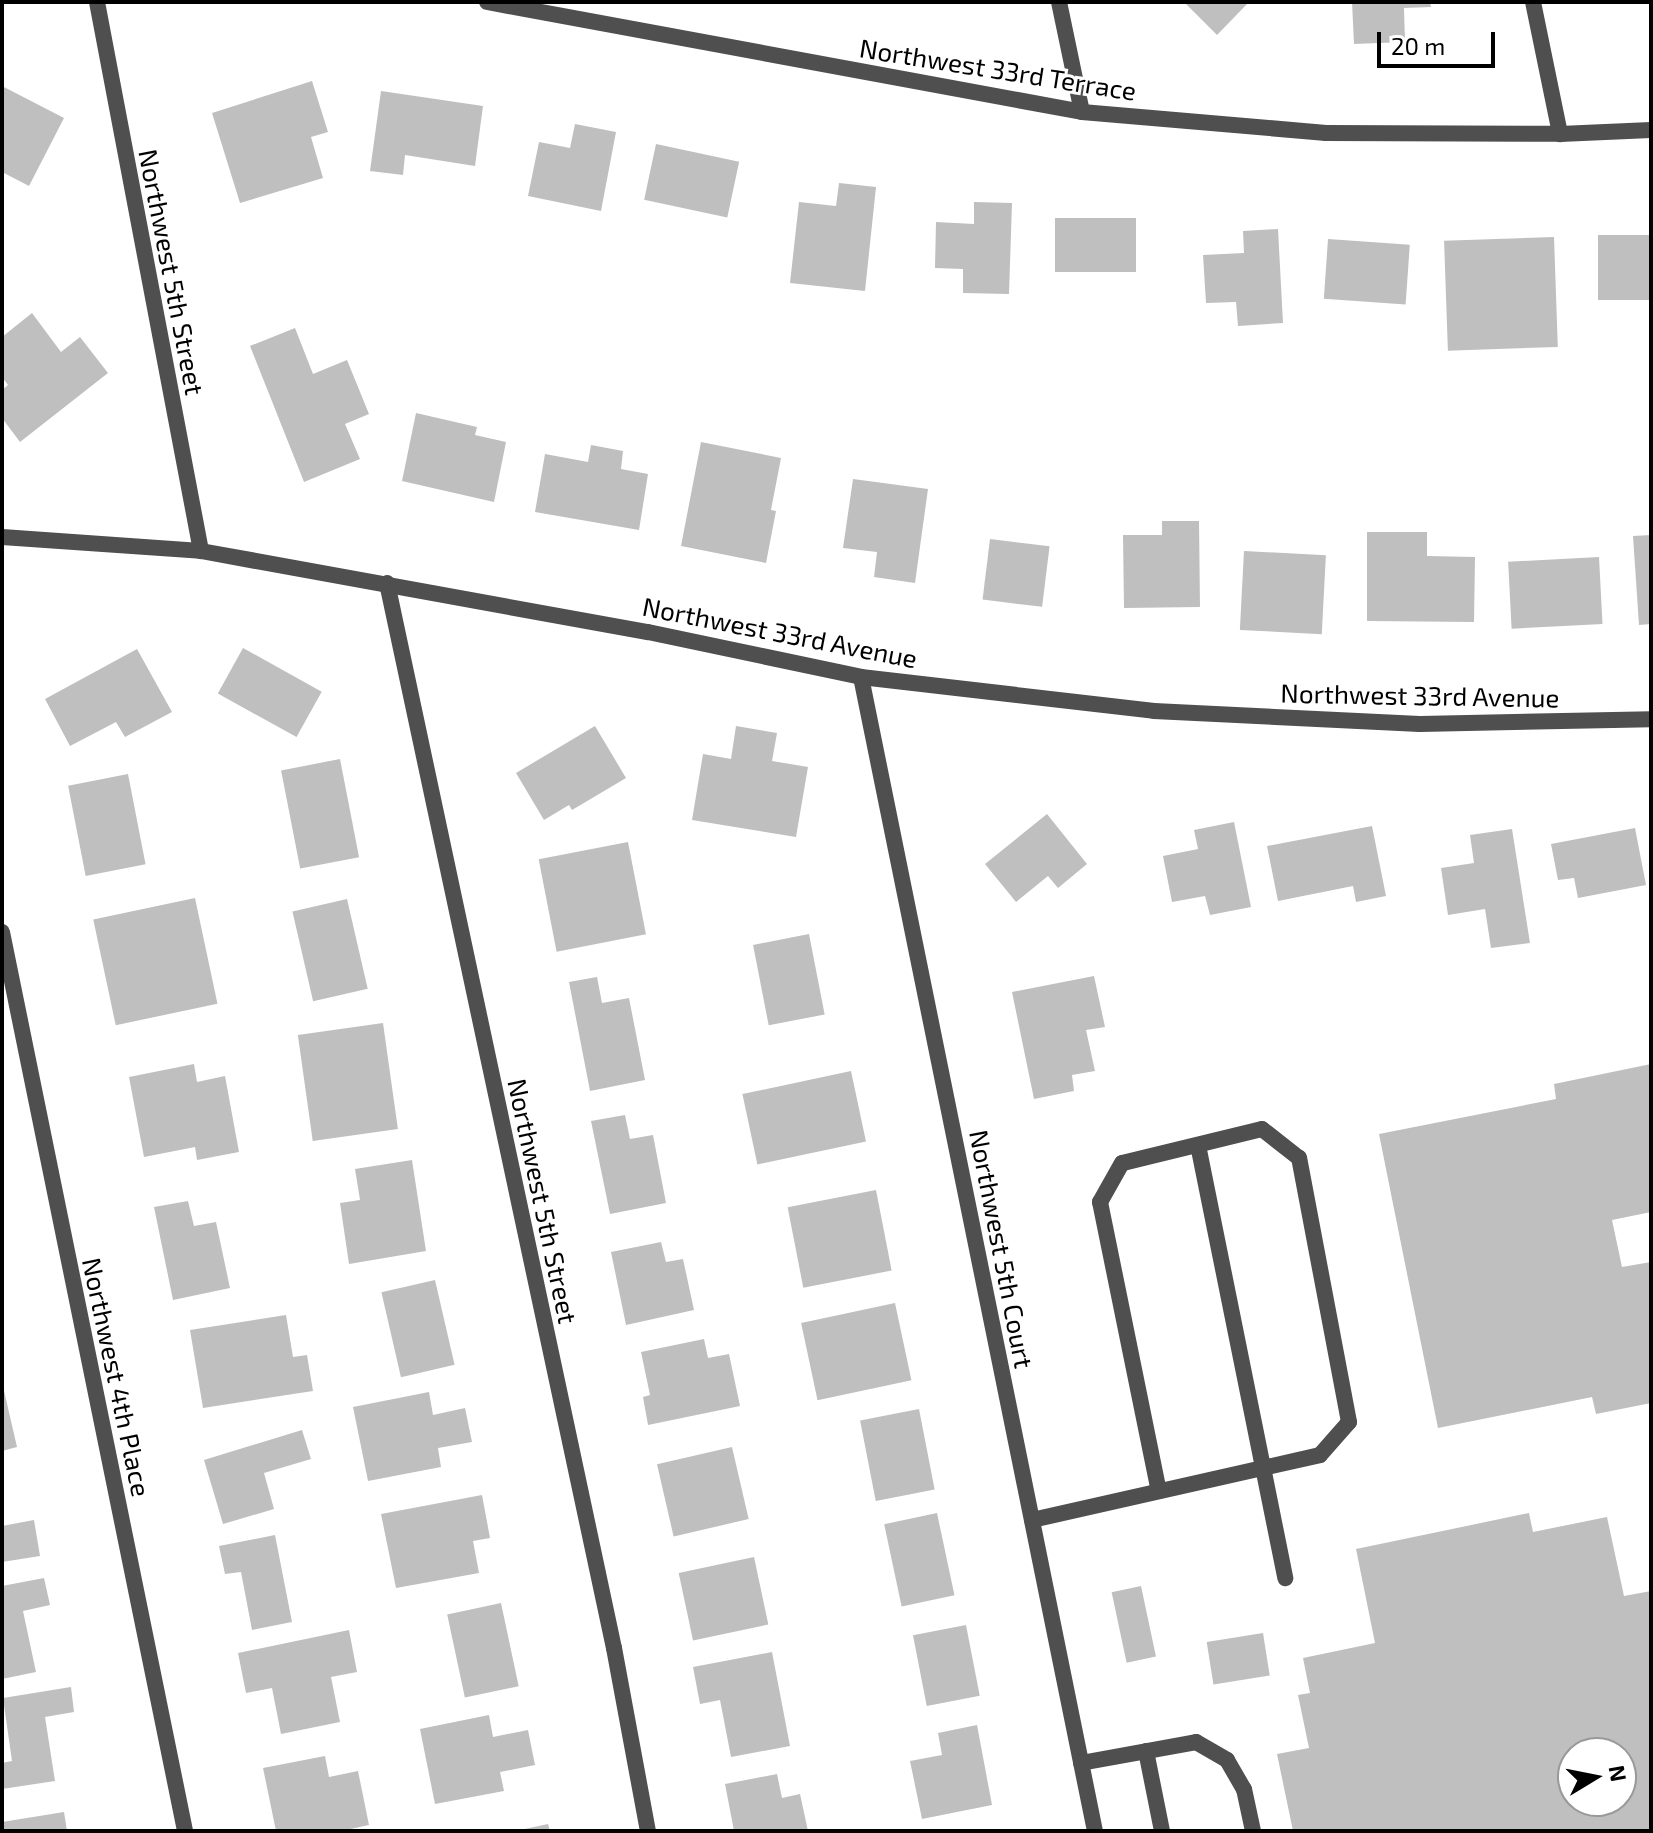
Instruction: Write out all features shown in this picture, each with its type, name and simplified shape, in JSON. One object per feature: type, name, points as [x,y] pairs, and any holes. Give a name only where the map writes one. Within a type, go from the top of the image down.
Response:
[{"type":"street","name":"Northwest 5th Street","points":[[97,2],[201,551]]},
{"type":"street","name":"Northwest 33rd Terrace","points":[[487,2],[1082,112],[1326,133],[1560,134],[1651,130]]},
{"type":"street","points":[[1059,2],[1082,112]]},
{"type":"street","points":[[1533,2],[1560,134]]},
{"type":"street","name":"Northwest 33rd Avenue","points":[[2,537],[201,551],[387,583],[861,677],[1154,711],[1420,724],[1651,719]]},
{"type":"street","name":"Northwest 5th Street","points":[[387,583],[614,1648],[648,1831]]},
{"type":"street","name":"Northwest 5th Court","points":[[861,677],[1095,1831]]},
{"type":"street","name":"Northwest 4th Place","points":[[2,932],[185,1831]]},
{"type":"street","points":[[1032,1520],[1320,1455],[1349,1422],[1299,1158],[1262,1129],[1122,1163],[1100,1202],[1159,1491]]},
{"type":"street","points":[[1198,1145],[1285,1578]]},
{"type":"street","points":[[1081,1763],[1196,1742],[1227,1760],[1244,1789],[1253,1831]]},
{"type":"street","points":[[1146,1751],[1162,1831]]},
{"type":"building","points":[[1184,2],[1249,2],[1217,35]]},
{"type":"building","points":[[1352,2],[1430,2],[1431,7],[1404,8],[1405,42],[1354,44]]},
{"type":"building","points":[[312,81],[328,132],[311,137],[323,178],[240,203],[212,113]]},
{"type":"building","points":[[2,86],[64,118],[29,186],[2,172]]},
{"type":"building","points":[[381,91],[483,106],[475,166],[405,155],[403,175],[370,171]]},
{"type":"building","points":[[575,124],[616,132],[601,211],[528,196],[539,142],[570,148]]},
{"type":"building","points":[[656,144],[739,162],[727,217],[644,200]]},
{"type":"building","points":[[839,183],[876,187],[865,291],[790,283],[799,202],[836,206]]},
{"type":"building","points":[[974,202],[1012,203],[1009,294],[963,293],[963,269],[935,268],[936,222],[974,224]]},
{"type":"building","points":[[1055,218],[1136,218],[1136,272],[1055,272]]},
{"type":"building","points":[[1278,229],[1283,323],[1238,326],[1236,302],[1206,303],[1203,255],[1244,253],[1243,231]]},
{"type":"building","points":[[1598,235],[1651,235],[1651,300],[1598,300]]},
{"type":"building","points":[[1554,237],[1558,347],[1448,351],[1444,241]]},
{"type":"building","points":[[1328,239],[1410,245],[1406,305],[1324,299]]},
{"type":"building","points":[[32,313],[61,352],[80,337],[108,373],[20,442],[2,418],[2,390],[8,385],[2,377],[2,337]]},
{"type":"building","points":[[295,328],[313,374],[347,360],[369,414],[345,424],[360,459],[304,482],[250,346]]},
{"type":"building","points":[[416,413],[477,427],[475,435],[506,442],[494,502],[402,481]]},
{"type":"building","points":[[701,442],[781,458],[771,510],[776,511],[766,563],[681,546]]},
{"type":"building","points":[[591,445],[623,451],[621,469],[648,474],[639,530],[535,512],[545,454],[588,462]]},
{"type":"building","points":[[853,479],[928,489],[915,583],[874,577],[877,552],[843,548]]},
{"type":"building","points":[[1162,521],[1199,521],[1200,607],[1124,608],[1123,535],[1162,535]]},
{"type":"building","points":[[1367,532],[1427,532],[1427,556],[1475,557],[1474,622],[1367,621]]},
{"type":"building","points":[[1651,535],[1651,624],[1639,625],[1633,536]]},
{"type":"building","points":[[990,539],[1050,546],[1042,607],[983,600]]},
{"type":"building","points":[[1244,551],[1326,555],[1322,634],[1240,630]]},
{"type":"building","points":[[1599,557],[1603,624],[1512,629],[1508,562]]},
{"type":"building","points":[[243,648],[322,692],[297,737],[218,693]]},
{"type":"building","points":[[137,649],[172,712],[125,737],[116,722],[70,746],[45,699]]},
{"type":"building","points":[[595,726],[626,778],[572,810],[569,805],[544,820],[516,773]]},
{"type":"building","points":[[736,726],[777,733],[772,761],[808,767],[796,837],[692,820],[703,754],[731,759]]},
{"type":"building","points":[[340,759],[359,857],[300,869],[281,770]]},
{"type":"building","points":[[128,774],[146,864],[86,876],[68,786]]},
{"type":"building","points":[[1047,814],[1087,864],[1058,888],[1048,876],[1016,902],[985,864]]},
{"type":"building","points":[[1234,822],[1251,907],[1210,915],[1205,896],[1172,902],[1163,856],[1198,849],[1194,830]]},
{"type":"building","points":[[1372,826],[1386,896],[1356,902],[1353,886],[1278,901],[1267,846]]},
{"type":"building","points":[[1635,828],[1646,885],[1578,898],[1574,878],[1558,880],[1551,844]]},
{"type":"building","points":[[1512,829],[1530,943],[1491,948],[1485,909],[1448,915],[1441,868],[1474,863],[1470,835]]},
{"type":"building","points":[[628,842],[646,934],[557,952],[539,859]]},
{"type":"building","points":[[195,898],[217,1004],[116,1025],[93,920]]},
{"type":"building","points":[[347,899],[368,989],[313,1001],[292,912]]},
{"type":"building","points":[[809,934],[825,1014],[769,1025],[753,945]]},
{"type":"building","points":[[1094,976],[1105,1027],[1086,1030],[1095,1071],[1072,1075],[1074,1091],[1034,1099],[1012,992]]},
{"type":"building","points":[[597,977],[602,1003],[629,998],[645,1080],[590,1091],[569,982]]},
{"type":"building","points":[[383,1023],[398,1129],[313,1141],[298,1035]]},
{"type":"building","points":[[194,1064],[197,1082],[225,1076],[239,1152],[197,1160],[195,1147],[144,1157],[129,1077]]},
{"type":"building","points":[[1651,1064],[1651,1212],[1612,1220],[1622,1267],[1651,1262],[1651,1403],[1596,1414],[1592,1397],[1438,1428],[1379,1134],[1556,1099],[1554,1084]]},
{"type":"building","points":[[851,1071],[866,1141],[757,1165],[742,1094]]},
{"type":"building","points":[[625,1115],[630,1139],[653,1135],[666,1203],[610,1214],[591,1121]]},
{"type":"building","points":[[412,1160],[426,1251],[349,1264],[340,1203],[360,1200],[355,1169]]},
{"type":"building","points":[[876,1190],[892,1270],[803,1288],[788,1207]]},
{"type":"building","points":[[188,1201],[194,1226],[216,1222],[230,1288],[173,1300],[154,1207]]},
{"type":"building","points":[[661,1242],[666,1262],[683,1259],[694,1310],[626,1325],[611,1252]]},
{"type":"building","points":[[435,1280],[455,1365],[401,1377],[381,1292]]},
{"type":"building","points":[[895,1303],[911,1380],[818,1400],[801,1323]]},
{"type":"building","points":[[286,1315],[293,1357],[307,1355],[313,1391],[203,1408],[190,1330]]},
{"type":"building","points":[[704,1339],[708,1358],[729,1354],[740,1406],[648,1425],[643,1397],[650,1395],[641,1352]]},
{"type":"building","points":[[2,1382],[17,1447],[2,1451]]},
{"type":"building","points":[[429,1392],[433,1415],[465,1408],[472,1442],[438,1448],[441,1467],[368,1481],[353,1407]]},
{"type":"building","points":[[919,1409],[935,1489],[876,1501],[860,1420]]},
{"type":"building","points":[[302,1430],[311,1459],[264,1473],[274,1509],[223,1524],[204,1460]]},
{"type":"building","points":[[732,1447],[749,1519],[674,1536],[657,1464]]},
{"type":"building","points":[[482,1495],[490,1538],[473,1541],[479,1573],[396,1588],[381,1514]]},
{"type":"building","points":[[937,1513],[954,1595],[902,1606],[884,1524]]},
{"type":"building","points":[[1529,1513],[1533,1532],[1607,1517],[1624,1596],[1651,1591],[1651,1831],[1293,1831],[1277,1754],[1309,1748],[1298,1695],[1310,1693],[1303,1658],[1375,1643],[1356,1549]]},
{"type":"building","points":[[34,1520],[40,1556],[2,1562],[2,1526]]},
{"type":"building","points":[[275,1535],[292,1622],[252,1630],[241,1572],[225,1574],[219,1546]]},
{"type":"building","points":[[754,1557],[768,1624],[693,1641],[679,1573]]},
{"type":"building","points":[[44,1578],[50,1605],[23,1611],[36,1672],[2,1679],[2,1586]]},
{"type":"building","points":[[1141,1586],[1156,1656],[1127,1663],[1112,1592]]},
{"type":"building","points":[[501,1603],[519,1686],[465,1698],[447,1614]]},
{"type":"building","points":[[966,1625],[980,1696],[927,1706],[913,1635]]},
{"type":"building","points":[[349,1630],[357,1672],[331,1677],[340,1722],[281,1734],[272,1688],[246,1693],[238,1653]]},
{"type":"building","points":[[1263,1633],[1270,1675],[1213,1684],[1207,1642]]},
{"type":"building","points":[[772,1652],[790,1746],[731,1757],[720,1700],[700,1704],[693,1667]]},
{"type":"building","points":[[71,1687],[74,1712],[45,1717],[55,1781],[2,1789],[2,1763],[12,1761],[3,1698]]},
{"type":"building","points":[[489,1715],[493,1737],[528,1730],[535,1765],[500,1772],[504,1791],[435,1804],[420,1729]]},
{"type":"building","points":[[977,1725],[992,1805],[922,1819],[910,1761],[942,1755],[938,1733]]},
{"type":"building","points":[[325,1756],[329,1777],[358,1771],[369,1825],[341,1831],[276,1831],[263,1768]]},
{"type":"building","points":[[777,1774],[782,1798],[800,1794],[808,1831],[734,1831],[725,1784]]},
{"type":"building","points":[[64,1812],[67,1831],[2,1831],[2,1822]]},
{"type":"building","points":[[548,1824],[550,1831],[520,1831],[520,1830]]}]
